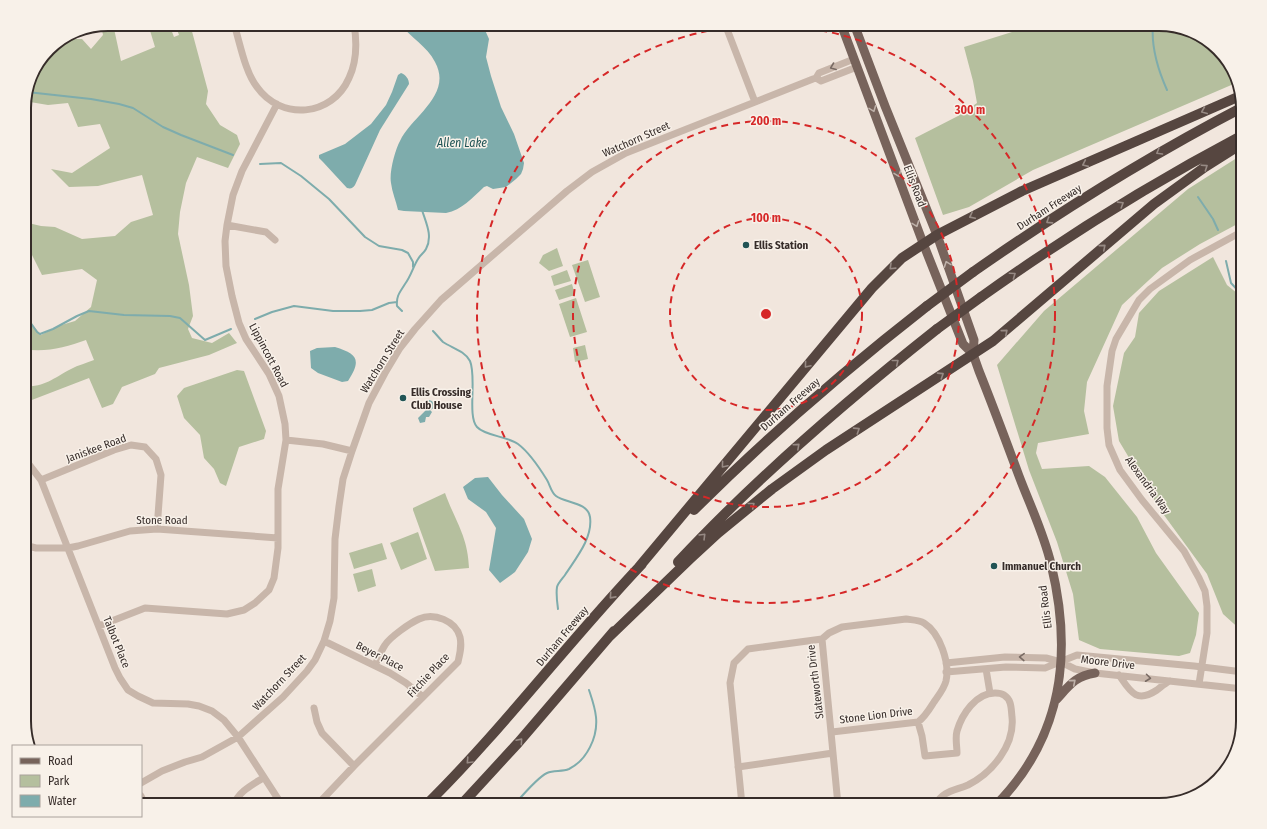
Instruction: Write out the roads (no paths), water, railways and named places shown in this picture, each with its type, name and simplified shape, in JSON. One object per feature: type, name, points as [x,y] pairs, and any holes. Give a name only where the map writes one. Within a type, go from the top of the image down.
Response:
[{"type":"highway","points":[[639,567],[872,288],[902,258],[937,235],[1022,191],[1235,98]]},
{"type":"highway","name":"Durham Freeway","points":[[433,798],[500,727],[591,620],[692,511],[770,438],[843,373],[927,306],[973,272],[1060,213],[1174,144],[1236,111]]},
{"type":"highway","points":[[467,798],[518,743],[610,636],[680,559],[754,485],[832,415],[937,329],[1061,242],[1180,168],[1236,139]]},
{"type":"highway","points":[[610,636],[690,558],[772,489],[826,450],[973,354],[1002,333],[1154,204],[1205,167],[1236,147]]},
{"type":"main road","name":"Ellis Road","points":[[844,31],[923,243],[963,344],[973,354],[1048,552],[1058,599],[1061,662],[1056,700],[1047,728],[1035,754],[1021,776],[1002,798]]},
{"type":"main road","points":[[850,31],[860,50],[867,58]]},
{"type":"main road","name":"Ellis Road","points":[[857,31],[937,235],[974,340],[973,354]]},
{"type":"main road","points":[[855,63],[862,66],[878,101],[885,106]]},
{"type":"main road","points":[[1056,700],[1072,682],[1086,674],[1095,673]]},
{"type":"street","points":[[236,31],[250,76],[257,88],[266,98],[292,110],[309,110],[324,105],[339,95],[349,78],[354,61],[356,45],[355,31]]},
{"type":"street","points":[[728,31],[755,102]]},
{"type":"street","name":"Watchorn Street","points":[[142,783],[162,771],[202,757],[238,737],[283,697],[315,660],[324,641],[330,621],[334,598],[335,539],[339,506],[352,451],[369,403],[384,373],[415,328],[441,300],[567,191],[592,172],[626,153],[816,78],[818,73],[855,63]]},
{"type":"street","name":"Lippincott Road","points":[[99,626],[145,608],[227,614],[244,610],[256,603],[268,590],[274,578],[278,538],[278,488],[286,440],[285,424],[279,396],[269,374],[246,339],[240,322],[232,296],[226,266],[225,241],[226,224],[233,195],[242,171],[277,104]]},
{"type":"street","points":[[226,224],[266,232],[275,240]]},
{"type":"street","name":"Alexandria Way","points":[[1199,684],[1207,633],[1207,606],[1205,591],[1184,551],[1142,500],[1119,468],[1109,445],[1107,428],[1107,386],[1112,351],[1116,339],[1139,300],[1150,289],[1190,260],[1236,235]]},
{"type":"street","points":[[286,440],[323,444],[352,451]]},
{"type":"street","name":"Janiskee Road","points":[[41,480],[114,450],[131,445],[145,447],[156,459],[161,475],[157,529]]},
{"type":"street","name":"Talbot Place","points":[[31,467],[41,480],[115,668],[128,690],[153,703],[188,704],[212,711],[224,720],[238,737],[277,798]]},
{"type":"street","name":"Stone Road","points":[[31,547],[68,548],[130,531],[157,529],[278,538]]},
{"type":"street","name":"Fitchie Place","points":[[324,798],[458,662],[461,649],[460,635],[452,624],[442,618],[432,616],[420,619],[394,635],[385,645],[376,665]]},
{"type":"street","name":"Stone Lion Drive","points":[[822,639],[829,633],[842,627],[906,619],[920,621],[925,624],[941,645],[946,664],[945,683],[926,715],[918,722],[832,732]]},
{"type":"street","name":"Slateworth Drive","points":[[741,798],[730,683],[734,663],[748,649],[822,639],[837,798]]},
{"type":"street","name":"Beyer Place","points":[[324,641],[376,665],[406,683],[423,696]]},
{"type":"street","name":"Moore Drive","points":[[1061,662],[1077,655],[1236,671]]},
{"type":"street","points":[[946,664],[1005,657],[1046,658],[1061,662]]},
{"type":"street","points":[[946,672],[1006,667],[1045,668],[1061,662]]},
{"type":"street","name":"Moore Drive","points":[[1061,662],[1075,669],[1095,673],[1236,688]]},
{"type":"street","points":[[986,669],[990,693]]},
{"type":"street","points":[[1119,675],[1133,693],[1141,696],[1150,694],[1170,681]]},
{"type":"street","points":[[918,722],[925,756],[958,753],[956,738],[957,732],[969,708],[980,698],[990,693],[1000,693],[1010,701],[1012,720],[1011,732],[1000,758],[986,774],[967,785],[946,793],[940,798]]},
{"type":"street","points":[[314,708],[317,722],[322,733],[354,766]]},
{"type":"street","points":[[738,767],[833,753]]},
{"type":"street","points":[[237,798],[244,791],[263,778]]},
{"type":"water","name":"Allen Lake","points":[[406,31],[485,31],[489,39],[486,57],[491,76],[501,107],[514,134],[524,163],[521,174],[506,187],[493,189],[487,186],[484,187],[462,206],[446,213],[398,210],[392,190],[391,173],[394,156],[398,145],[406,132],[429,104],[439,85],[439,74],[432,56]]},
{"type":"water","points":[[401,73],[407,77],[409,84],[380,130],[355,185],[352,188],[347,188],[319,158],[319,155],[345,144],[371,124],[386,105],[398,75]]},
{"type":"water","points":[[335,347],[348,352],[355,358],[355,367],[348,381],[342,382],[318,373],[311,368],[310,351],[317,348]]},
{"type":"water","points":[[429,400],[435,405],[434,408],[430,410],[432,412],[429,417],[426,417],[425,422],[420,423],[418,418],[425,411],[426,402]]},
{"type":"water","points":[[488,477],[524,519],[532,539],[528,552],[515,572],[500,583],[489,570],[496,528],[486,512],[468,499],[463,487],[475,478]]},
{"type":"waterway","points":[[1153,31],[1156,58],[1167,90]]},
{"type":"waterway","points":[[33,93],[91,99],[133,108],[163,127],[233,155]]},
{"type":"waterway","points":[[260,164],[281,163],[301,176],[329,199],[365,237],[379,246],[402,250],[408,253],[413,262],[413,267]]},
{"type":"waterway","points":[[1198,197],[1213,219],[1218,230]]},
{"type":"waterway","points":[[402,311],[397,306],[398,297],[416,262],[425,250],[429,239],[422,210]]},
{"type":"waterway","points":[[1226,261],[1231,283],[1236,288]]},
{"type":"waterway","points":[[255,319],[272,312],[294,306],[333,311],[360,311],[372,310],[389,303],[397,302]]},
{"type":"waterway","points":[[31,323],[40,334],[89,311],[124,315],[170,316],[180,318],[205,340],[231,329]]},
{"type":"waterway","points":[[433,331],[443,342],[462,352],[470,361],[473,377],[472,406],[474,422],[477,427],[485,432],[508,439],[518,444],[537,465],[556,496],[581,506],[588,512],[590,517],[589,533],[583,548],[557,587],[558,609]]},
{"type":"waterway","points":[[521,798],[543,775],[550,772],[569,769],[586,754],[593,740],[596,725],[595,710],[589,690]]},
{"type":"place","name":"Ellis Station","points":[[746,245]]},
{"type":"place","name":"Ellis Crossing Club House","points":[[403,398]]},
{"type":"place","name":"Immanuel Church","points":[[994,566]]}]
